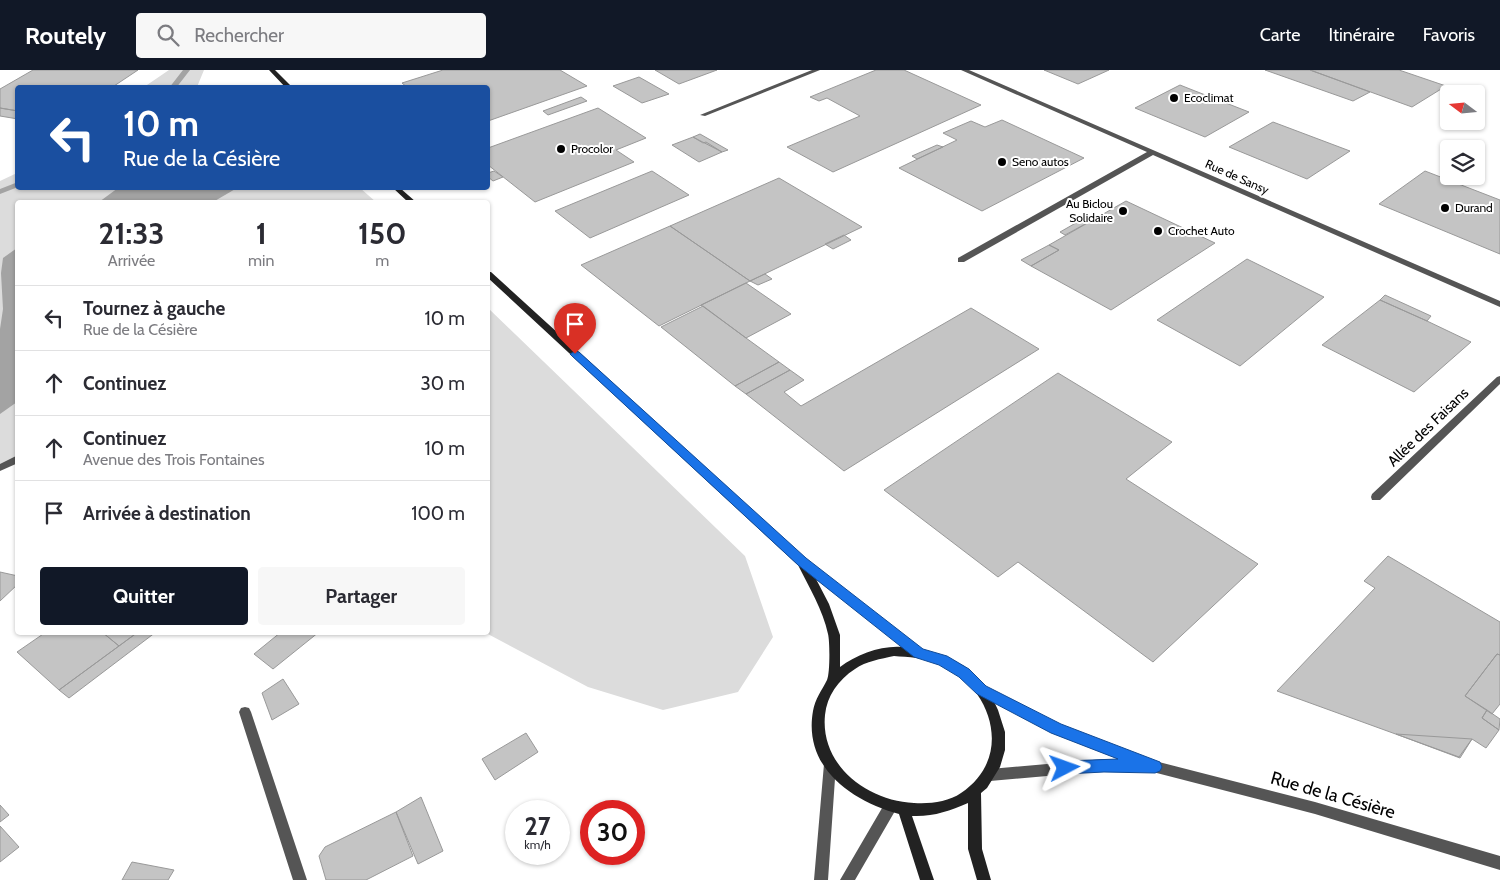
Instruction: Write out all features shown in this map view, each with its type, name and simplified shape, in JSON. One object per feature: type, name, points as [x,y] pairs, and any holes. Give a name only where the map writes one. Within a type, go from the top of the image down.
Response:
[{"type":"street","points":[[272,70],[287,85]]},
{"type":"street","points":[[703,115],[817,70]]},
{"type":"street","name":"Rue de Sansy","points":[[964,70],[1500,304]]},
{"type":"street","points":[[961,260],[1153,152]]},
{"type":"street","points":[[398,190],[410,200]]},
{"type":"street","points":[[490,276],[802,562],[919,653]]},
{"type":"street","name":"Allée des Faisans","points":[[1376,497],[1500,379]]},
{"type":"street","points":[[0,468],[15,460]]},
{"type":"street","points":[[802,562],[823,604],[834,635],[834,679]]},
{"type":"street","points":[[894,651],[919,653],[943,660],[964,673],[982,690],[994,710],[1000,732],[998,755],[990,775],[974,792],[953,804],[929,810],[897,808],[855,790],[830,764],[820,742],[818,719],[822,698],[834,679],[850,665],[871,656],[894,651]]},
{"type":"street","name":"Rue de la Césière","points":[[982,690],[1056,729],[1155,767],[1315,808],[1500,863]]},
{"type":"street","points":[[245,712],[300,880]]},
{"type":"street","points":[[820,880],[830,764]]},
{"type":"street","name":"Rue de la Césière","points":[[990,775],[1104,765],[1155,767]]},
{"type":"street","points":[[974,792],[975,849],[984,880]]},
{"type":"street","points":[[846,880],[897,808]]},
{"type":"street","points":[[897,808],[927,880]]},
{"type":"shaded area","points":[[169,70],[204,70],[198,85],[147,85]]},
{"type":"shaded area","points":[[15,174],[15,190],[362,190],[374,200],[15,200],[15,459],[0,465],[0,181]]},
{"type":"shaded area","points":[[115,190],[234,190],[216,200],[102,200]]},
{"type":"shaded area","points":[[15,249],[15,403],[0,414],[0,329],[3,309],[1,273],[3,258]]},
{"type":"shaded area","points":[[490,310],[745,556],[773,637],[738,692],[663,710],[588,687],[490,635]]},
{"type":"building","points":[[33,70],[138,70],[116,85],[15,85],[15,110],[0,108],[0,89]]},
{"type":"building","points":[[443,70],[560,70],[587,86],[490,120],[490,85],[404,85],[402,83]]},
{"type":"building","points":[[655,70],[717,70],[679,84]]},
{"type":"building","points":[[876,70],[904,70],[981,105],[833,172],[787,147],[860,116],[827,98],[819,101],[810,97]]},
{"type":"building","points":[[1044,70],[1109,70],[1078,84]]},
{"type":"building","points":[[1265,70],[1310,70],[1370,92],[1353,101]]},
{"type":"building","points":[[1310,70],[1399,70],[1443,85],[1440,85],[1440,90],[1412,107]]},
{"type":"building","points":[[639,77],[669,94],[642,103],[613,86]]},
{"type":"building","points":[[1180,85],[1249,112],[1205,137],[1135,108]]},
{"type":"building","points":[[581,97],[587,101],[548,115],[543,111]]},
{"type":"building","points":[[0,108],[15,110],[15,118],[0,116]]},
{"type":"building","points":[[598,108],[646,138],[616,150],[634,162],[535,202],[490,167],[490,147]]},
{"type":"building","points":[[1002,120],[1084,158],[982,211],[899,168],[957,140],[943,133],[971,121],[985,127]]},
{"type":"building","points":[[1273,122],[1350,151],[1307,179],[1229,147]]},
{"type":"building","points":[[700,134],[728,150],[722,152],[693,137]]},
{"type":"building","points":[[693,137],[703,143],[706,142],[722,152],[699,162],[672,145]]},
{"type":"building","points":[[937,145],[943,147],[917,159],[912,156]]},
{"type":"building","points":[[494,171],[503,177],[493,181],[490,179],[490,172]]},
{"type":"building","points":[[652,171],[689,195],[590,238],[555,211]]},
{"type":"building","points":[[1425,171],[1440,177],[1440,185],[1461,185],[1500,200],[1500,254],[1379,204]]},
{"type":"building","points":[[779,178],[862,227],[750,281],[670,226]]},
{"type":"building","points":[[1126,201],[1215,243],[1111,310],[1031,266],[1059,250],[1049,245]]},
{"type":"building","points":[[1081,220],[1087,223],[1065,235],[1060,232]]},
{"type":"building","points":[[670,226],[750,281],[659,326],[581,265]]},
{"type":"building","points":[[844,235],[851,240],[833,249],[825,244]]},
{"type":"building","points":[[1049,245],[1059,250],[1031,266],[1021,260]]},
{"type":"building","points":[[1247,259],[1324,297],[1240,366],[1157,320]]},
{"type":"building","points":[[765,274],[772,279],[758,285],[750,281]]},
{"type":"building","points":[[746,283],[791,314],[746,338],[701,305]]},
{"type":"building","points":[[1385,295],[1431,316],[1427,321],[1380,300]]},
{"type":"building","points":[[1380,300],[1471,342],[1414,392],[1322,345]]},
{"type":"building","points":[[703,306],[779,362],[735,386],[661,327]]},
{"type":"building","points":[[971,308],[1039,349],[844,471],[746,394],[790,370],[804,380],[784,392],[801,406]]},
{"type":"building","points":[[779,362],[790,370],[746,394],[735,386]]},
{"type":"building","points":[[1058,373],[1172,442],[1126,479],[1258,564],[1153,662],[1018,562],[998,577],[884,490]]},
{"type":"building","points":[[1388,556],[1500,622],[1500,655],[1497,654],[1465,696],[1487,710],[1482,718],[1499,730],[1486,748],[1472,739],[1459,757],[1277,691],[1375,588],[1364,581]]},
{"type":"building","points":[[0,572],[15,575],[15,587],[0,601]]},
{"type":"building","points":[[42,635],[106,635],[119,646],[59,690],[17,652]]},
{"type":"building","points":[[106,635],[134,635],[119,646]]},
{"type":"building","points":[[134,635],[152,635],[69,698],[59,690]]},
{"type":"building","points":[[277,635],[315,635],[273,669],[254,654]]},
{"type":"building","points":[[1497,654],[1500,655],[1500,704],[1492,714],[1465,696]]},
{"type":"building","points":[[283,679],[299,704],[272,720],[262,693]]},
{"type":"building","points":[[1487,710],[1500,719],[1499,730],[1482,718]]},
{"type":"building","points":[[526,733],[538,752],[495,780],[482,759]]},
{"type":"building","points":[[1396,734],[1472,739],[1460,758]]},
{"type":"building","points":[[421,797],[443,851],[418,864],[396,812]]},
{"type":"building","points":[[0,805],[9,815],[0,822]]},
{"type":"building","points":[[396,812],[413,856],[366,880],[326,880],[319,856],[325,847]]},
{"type":"building","points":[[0,826],[19,847],[0,862]]},
{"type":"building","points":[[132,862],[174,870],[168,880],[122,880]]},
{"type":"waterway","points":[[174,85],[187,70]]},
{"type":"waterway","points":[[0,192],[15,185]]},
{"type":"place","name":"Ecoclimat","points":[[1174,98]]},
{"type":"place","name":"Procolor","points":[[561,149]]},
{"type":"place","name":"Seno autos","points":[[1002,162]]},
{"type":"place","name":"Durand","points":[[1445,208]]},
{"type":"place","name":"Au Biclou Solidaire","points":[[1123,211]]},
{"type":"place","name":"Crochet Auto","points":[[1158,231]]},
{"type":"route","points":[[575,354],[802,562],[919,653],[943,660],[964,673],[982,690],[1056,729],[1155,767],[1104,765],[1065,768]]}]
